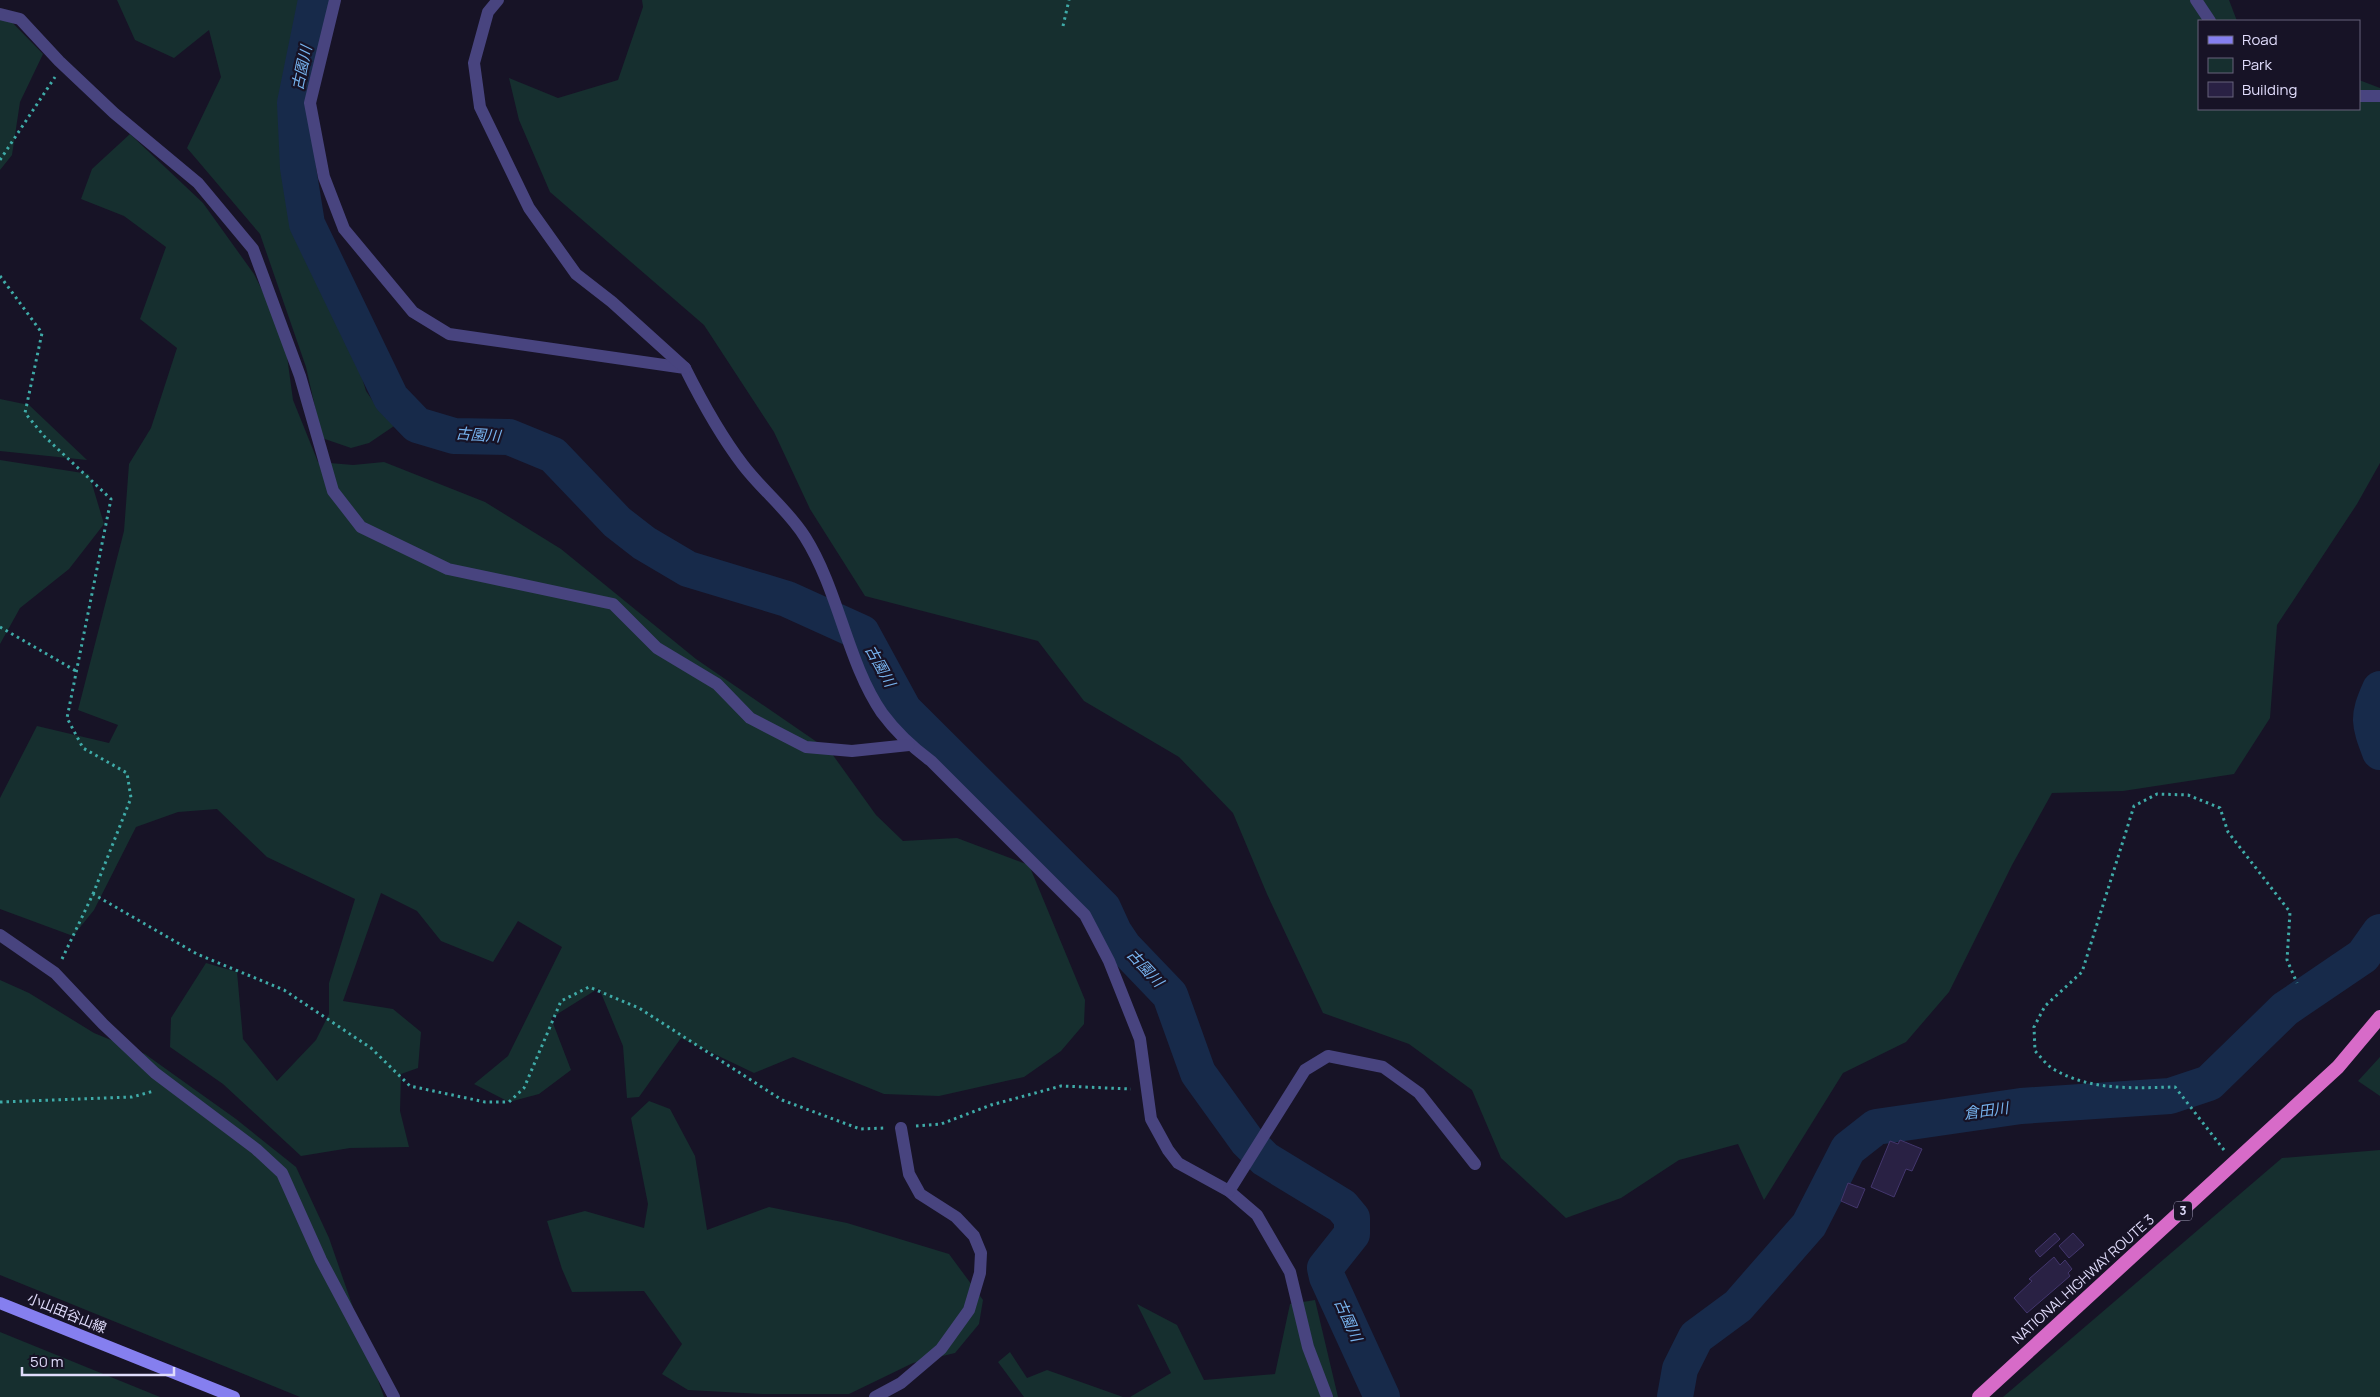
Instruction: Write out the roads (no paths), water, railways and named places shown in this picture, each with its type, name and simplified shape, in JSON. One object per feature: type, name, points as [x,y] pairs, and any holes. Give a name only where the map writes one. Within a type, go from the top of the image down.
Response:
[{"type":"highway","name":"NATIONAL HIGHWAY ROUTE 3","points":[[1979,1397],[2235,1164],[2338,1067],[2380,1017]]},
{"type":"main road","name":"小山田谷山線","points":[[0,1303],[234,1397]]},
{"type":"street","points":[[335,0],[310,103],[324,177],[344,229],[412,312],[449,334],[685,368]]},
{"type":"street","points":[[498,0],[488,12],[474,63],[480,107],[530,208],[576,274],[612,302],[685,368],[708,413],[744,466],[805,536],[831,587],[859,667],[882,712],[909,745],[931,760],[1085,916],[1109,961],[1140,1039],[1151,1119],[1168,1150],[1178,1163],[1229,1191],[1257,1216],[1290,1272],[1308,1347],[1327,1397]]},
{"type":"street","points":[[2196,0],[2209,20]]},
{"type":"street","points":[[0,14],[20,19],[63,65],[114,113],[198,183],[253,249],[300,376],[333,491],[361,528],[448,569],[613,604],[658,648],[717,684],[750,718],[806,748],[852,751],[909,745]]},
{"type":"street","points":[[2360,96],[2380,96]]},
{"type":"street","points":[[0,935],[55,973],[103,1024],[173,1086],[256,1149],[282,1172],[321,1260],[394,1397]]},
{"type":"street","points":[[1229,1191],[1305,1070],[1328,1056],[1383,1067],[1419,1093],[1475,1164]]},
{"type":"street","points":[[875,1397],[900,1383],[940,1349],[968,1310],[980,1273],[981,1253],[974,1236],[956,1217],[920,1194],[908,1174],[901,1128]]},
{"type":"waterway","name":"古園川","points":[[316,0],[295,103],[298,168],[307,224],[391,398],[417,425],[454,436],[509,437],[553,455],[617,522],[644,543],[688,569],[787,599],[862,633],[904,710],[1103,908],[1114,932],[1124,947],[1170,995],[1198,1073],[1247,1141],[1265,1159],[1342,1206],[1352,1218],[1352,1234],[1325,1268],[1327,1277],[1382,1397]]},
{"type":"waterway","name":"倉田川","points":[[2380,689],[2371,714],[2372,727],[2380,752]]},
{"type":"waterway","name":"倉田川","points":[[1675,1397],[1680,1369],[1696,1337],[1738,1306],[1809,1225],[1848,1149],[1876,1127],[2021,1106],[2170,1096],[2209,1083],[2285,1009],[2363,956],[2380,932]]}]
